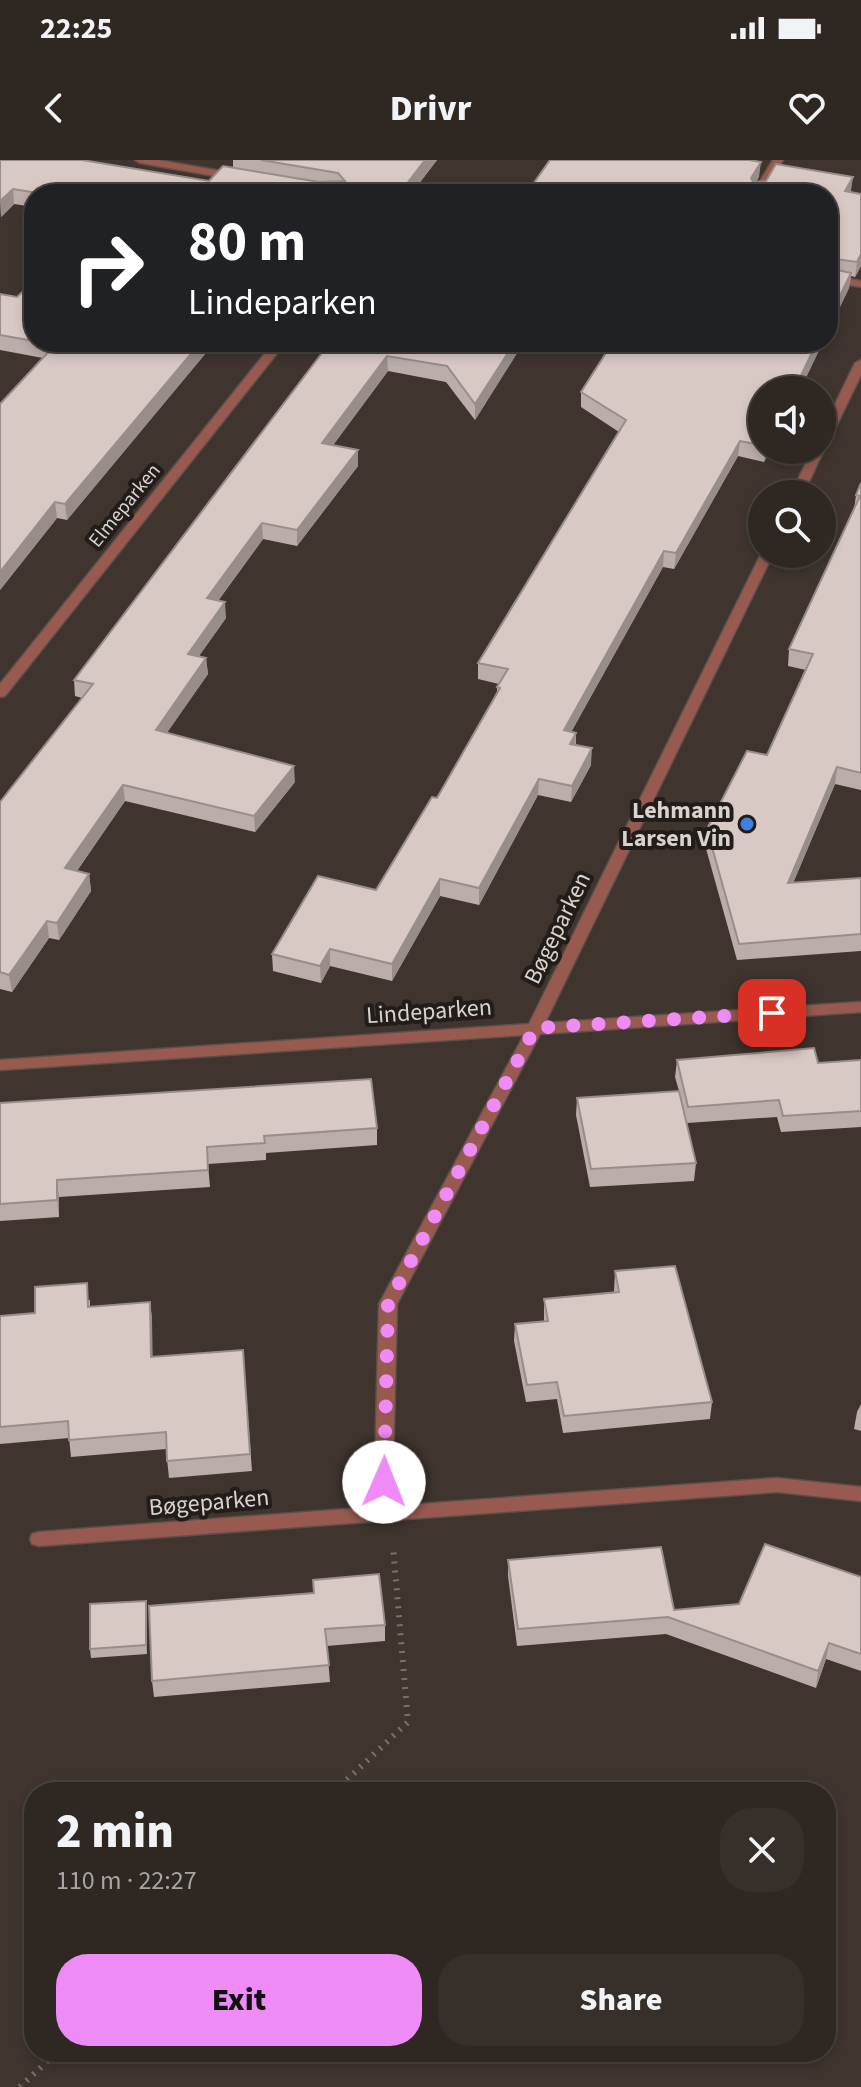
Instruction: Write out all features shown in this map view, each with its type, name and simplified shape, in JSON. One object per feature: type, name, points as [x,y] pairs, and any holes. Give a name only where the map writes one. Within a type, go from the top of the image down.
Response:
[{"type":"street","points":[[140,160],[247,178]]},
{"type":"street","points":[[763,184],[778,160]]},
{"type":"street","points":[[838,280],[861,284]]},
{"type":"street","name":"Elmeparken","points":[[0,693],[272,352]]},
{"type":"street","points":[[836,414],[861,363]]},
{"type":"street","name":"Bøgeparken","points":[[383,1512],[388,1304],[535,1028],[760,568]]},
{"type":"street","name":"Lindeparken","points":[[0,1065],[861,1007]]},
{"type":"street","name":"Bøgeparken","points":[[39,1539],[777,1485],[861,1494]]},
{"type":"path","points":[[345,1782],[408,1722],[392,1538],[383,1512]]},
{"type":"path","points":[[20,2087],[46,2062]]},
{"type":"building","points":[[0,160],[82,160],[209,181],[223,166],[319,182],[345,181],[338,173],[261,160],[425,160],[407,184],[24,184],[24,191],[13,189],[0,201]]},
{"type":"building","points":[[550,160],[749,160],[761,162],[751,178],[753,182],[766,181],[776,164],[853,177],[845,191],[861,194],[861,254],[857,262],[838,259],[838,184],[533,184]]},
{"type":"building","points":[[838,270],[851,273],[838,300]]},
{"type":"building","points":[[24,290],[24,339],[0,335],[0,294],[17,297]]},
{"type":"building","points":[[48,352],[193,352],[65,504],[55,502],[0,572],[0,404]]},
{"type":"building","points":[[323,352],[509,352],[475,404],[447,366],[387,356],[322,443],[358,450],[297,530],[262,523],[207,598],[225,602],[188,654],[206,658],[156,730],[294,766],[254,816],[123,785],[65,868],[89,874],[57,923],[47,921],[9,975],[0,972],[0,802],[93,684],[74,680]]},
{"type":"building","points":[[607,352],[812,352],[801,376],[748,376],[748,442],[740,441],[676,553],[664,551],[564,730],[576,733],[570,744],[592,748],[572,786],[539,779],[479,888],[440,879],[392,964],[330,949],[320,966],[272,954],[318,876],[376,890],[432,797],[437,798],[508,669],[478,663],[626,420],[581,392]]},
{"type":"building","points":[[861,483],[861,773],[837,767],[788,883],[861,878],[861,934],[739,944],[707,829],[747,751],[767,755],[813,654],[789,649],[827,568],[836,568],[836,548],[860,496],[856,495]]},
{"type":"building","points":[[814,1048],[818,1063],[861,1060],[861,1111],[783,1116],[779,1100],[688,1107],[677,1060]]},
{"type":"building","points":[[371,1079],[377,1128],[264,1136],[265,1143],[207,1147],[208,1170],[57,1180],[57,1200],[0,1204],[0,1103]]},
{"type":"building","points":[[679,1091],[696,1163],[591,1169],[577,1098]]},
{"type":"building","points":[[675,1266],[712,1402],[564,1416],[557,1382],[527,1385],[515,1324],[548,1321],[544,1299],[619,1292],[615,1271]]},
{"type":"building","points":[[87,1283],[88,1307],[150,1302],[151,1357],[243,1350],[250,1454],[167,1461],[166,1432],[69,1440],[68,1421],[0,1427],[0,1316],[35,1313],[35,1287]]},
{"type":"building","points":[[765,1544],[861,1577],[861,1654],[829,1643],[818,1671],[668,1617],[518,1629],[508,1560],[661,1547],[674,1610],[739,1604]]},
{"type":"building","points":[[379,1574],[385,1625],[325,1629],[329,1665],[152,1681],[149,1606],[314,1593],[313,1580]]},
{"type":"building","points":[[146,1601],[146,1645],[90,1649],[90,1604]]},
{"type":"place","name":"Lehmann Larsen Vin","points":[[747,824]]},
{"type":"route","points":[[384,1482],[388,1304],[535,1028],[772,1013]]}]
